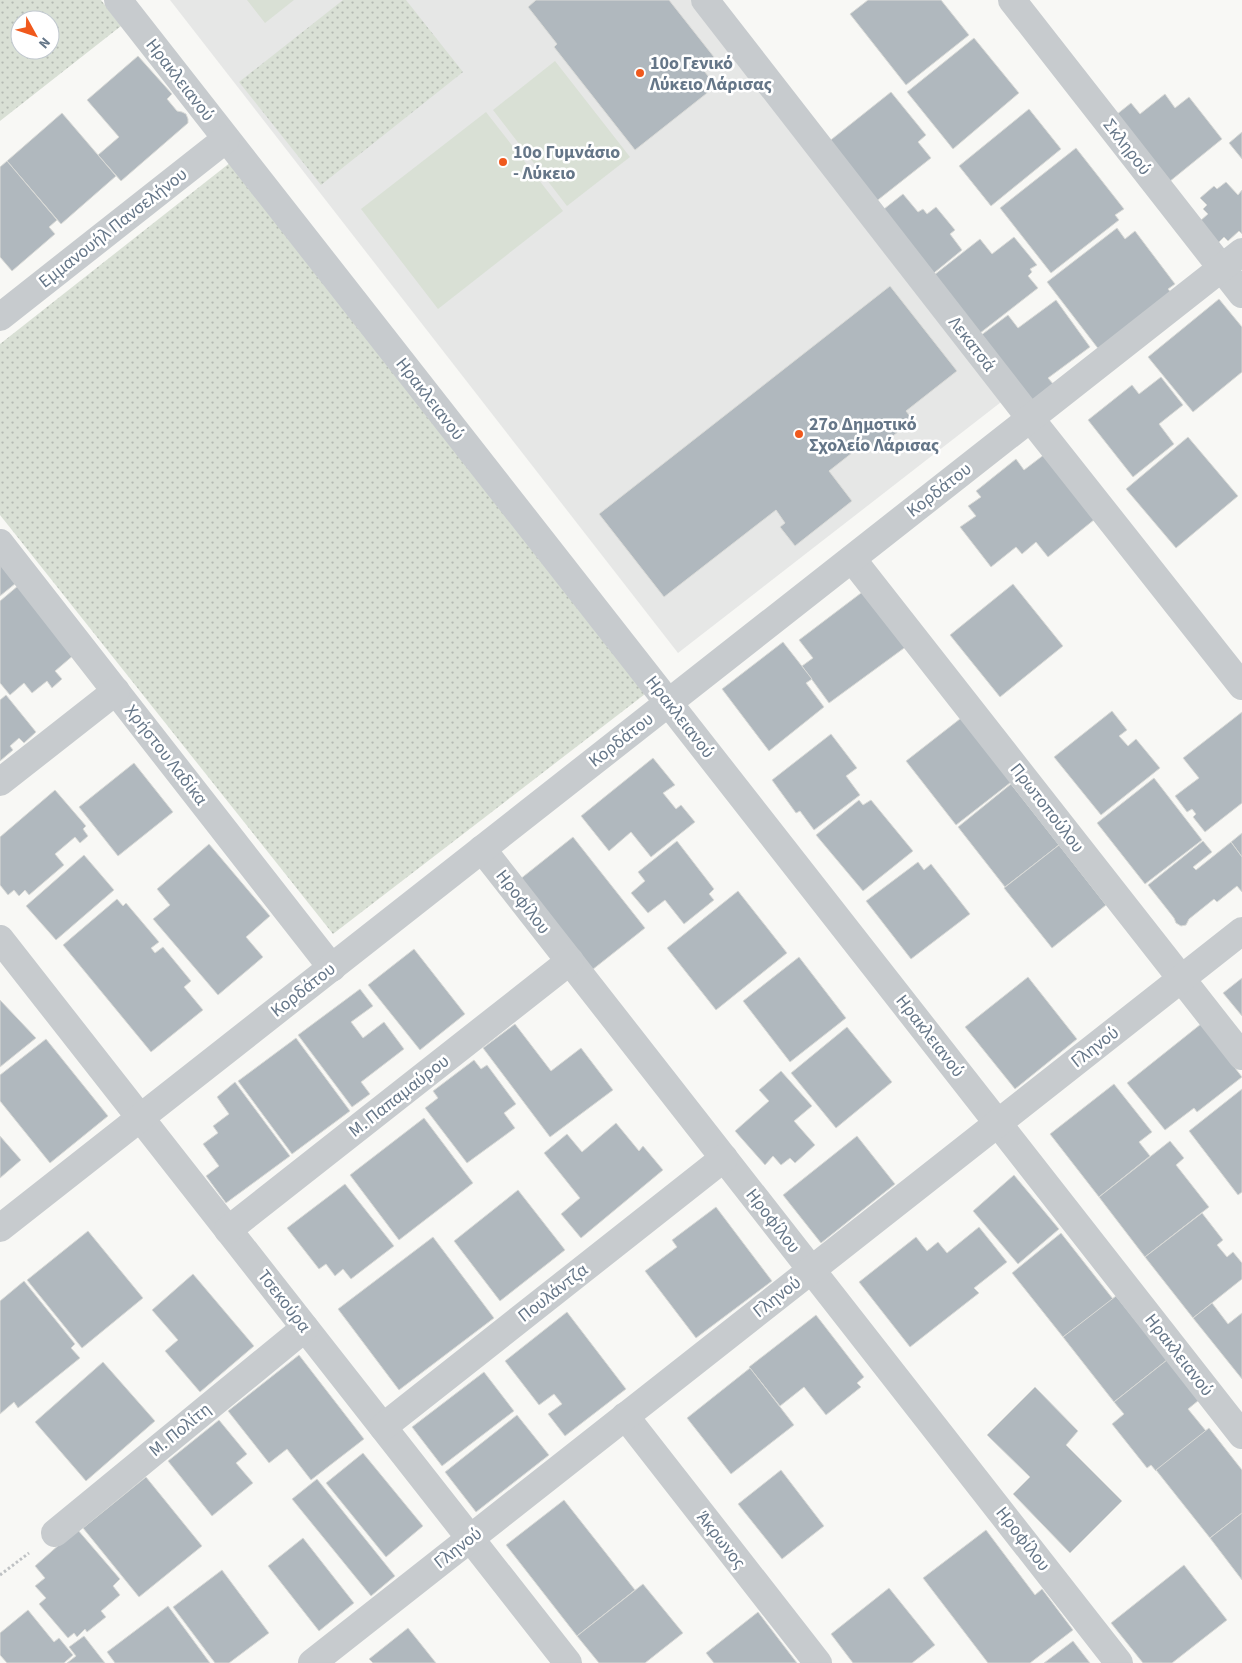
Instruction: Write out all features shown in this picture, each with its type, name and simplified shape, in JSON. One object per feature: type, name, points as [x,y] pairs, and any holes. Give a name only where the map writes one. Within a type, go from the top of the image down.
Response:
[{"type":"street","name":"Ηρακλειανού","points":[[118,0],[1242,1435]]},
{"type":"street","name":"Λεκατσά","points":[[706,0],[1030,418],[1242,686]]},
{"type":"street","name":"Σκληρού","points":[[1012,0],[1232,260],[1242,294]]},
{"type":"street","name":"Εμμανουήλ Πανσελήνου","points":[[0,316],[226,138]]},
{"type":"street","name":"Κορδάτου","points":[[0,1228],[1232,260]]},
{"type":"street","name":"Χρήστου Λαδίκα","points":[[0,543],[332,968]]},
{"type":"street","name":"Πρωτοπούλου","points":[[852,559],[1242,1056]]},
{"type":"street","points":[[0,782],[116,692]]},
{"type":"street","name":"Ηροφίλου","points":[[482,849],[1120,1663]]},
{"type":"street","name":"Γληνού","points":[[312,1663],[1242,932]]},
{"type":"street","name":"Τσεκούρα","points":[[0,939],[568,1663]]},
{"type":"street","name":"Μ. Παπαμαύρου","points":[[228,1230],[570,961]]},
{"type":"street","points":[[0,975],[27,973]]},
{"type":"street","name":"Πουλάντζα","points":[[383,1427],[724,1158]]},
{"type":"street","name":"Μ. Πολίτη","points":[[55,1533],[305,1328]]},
{"type":"street","name":"Άκρωνος","points":[[625,1416],[818,1663]]},
{"type":"shaded area","points":[[0,0],[101,0],[121,26],[0,121]]},
{"type":"shaded area","points":[[170,0],[695,0],[1005,399],[678,653]]},
{"type":"shaded area","points":[[247,0],[294,0],[265,23]]},
{"type":"shaded area","points":[[343,0],[406,0],[463,72],[321,185],[239,82]]},
{"type":"shaded area","points":[[555,61],[630,157],[567,206],[493,110]]},
{"type":"shaded area","points":[[486,112],[563,211],[438,309],[361,209]]},
{"type":"shaded area","points":[[231,162],[649,691],[333,934],[0,515],[0,344]]},
{"type":"building","name":"10ο Γενικό Λύκειο Λάρισας","points":[[536,0],[669,0],[714,57],[701,67],[716,86],[635,150],[554,47],[557,44],[528,7]]},
{"type":"building","points":[[868,0],[941,0],[969,35],[906,85],[850,14]]},
{"type":"building","points":[[974,38],[1019,93],[953,149],[907,92]]},
{"type":"building","points":[[138,56],[172,94],[167,99],[177,111],[186,114],[188,123],[121,181],[98,155],[119,137],[87,100]]},
{"type":"building","points":[[891,92],[926,135],[918,142],[931,158],[874,203],[827,143]]},
{"type":"building","points":[[1165,94],[1175,108],[1189,97],[1222,139],[1169,182],[1111,119],[1131,103],[1140,114]]},
{"type":"building","points":[[1029,109],[1061,149],[991,206],[959,166]]},
{"type":"building","points":[[62,113],[116,176],[61,224],[7,161]]},
{"type":"building","points":[[1242,132],[1242,159],[1229,143]]},
{"type":"building","points":[[1076,148],[1124,209],[1115,215],[1119,220],[1051,273],[1000,208]]},
{"type":"building","points":[[7,161],[57,220],[49,227],[55,234],[12,271],[0,257],[0,167]]},
{"type":"building","points":[[1226,182],[1238,195],[1242,190],[1242,234],[1239,231],[1228,241],[1224,237],[1215,246],[1200,221],[1208,214],[1203,209],[1207,205],[1200,198],[1214,186],[1217,189]]},
{"type":"building","points":[[903,194],[918,212],[923,209],[927,214],[936,207],[955,230],[950,234],[962,250],[929,277],[879,213]]},
{"type":"building","points":[[1117,228],[1125,239],[1135,231],[1175,284],[1168,289],[1173,295],[1100,351],[1047,282]]},
{"type":"building","points":[[1014,237],[1037,265],[1030,269],[1032,272],[1028,276],[1038,288],[975,337],[929,279],[980,239],[992,254]]},
{"type":"building","name":"27ο Δημοτικό Σχολείο Λάρισας","points":[[890,286],[957,371],[906,411],[913,420],[874,451],[866,442],[829,471],[852,501],[795,546],[780,527],[785,523],[776,510],[664,597],[599,514]]},
{"type":"building","points":[[1219,299],[1242,327],[1242,372],[1193,412],[1148,357]]},
{"type":"building","points":[[1056,300],[1090,347],[1048,378],[1054,385],[1026,406],[976,339],[1008,315],[1018,328]]},
{"type":"building","points":[[1161,377],[1183,405],[1159,424],[1174,444],[1133,477],[1088,420],[1132,385],[1139,394]]},
{"type":"building","points":[[1188,437],[1238,496],[1176,548],[1126,489]]},
{"type":"building","points":[[1045,454],[1100,515],[1048,557],[1036,542],[1022,554],[1016,547],[991,567],[960,527],[976,516],[968,506],[981,497],[976,491],[1016,459],[1024,470]]},
{"type":"building","points":[[0,563],[16,583],[0,596]]},
{"type":"building","points":[[25,580],[82,648],[55,671],[62,679],[52,688],[47,681],[32,693],[24,683],[10,695],[0,683],[0,601]]},
{"type":"building","points":[[1013,584],[1063,646],[1000,697],[950,635]]},
{"type":"building","points":[[869,587],[911,643],[829,703],[802,666],[813,658],[799,640]]},
{"type":"building","points":[[783,642],[812,679],[806,683],[824,707],[769,751],[722,689]]},
{"type":"building","points":[[6,695],[36,732],[24,743],[19,738],[10,746],[13,750],[0,761],[0,700]]},
{"type":"building","points":[[1112,711],[1127,730],[1119,736],[1128,746],[1136,739],[1160,768],[1101,815],[1054,757]]},
{"type":"building","points":[[1242,712],[1242,803],[1205,832],[1193,817],[1196,814],[1192,809],[1187,812],[1175,796],[1199,778],[1183,758]]},
{"type":"building","points":[[965,715],[1015,779],[956,825],[906,761]]},
{"type":"building","points":[[831,734],[857,768],[846,776],[860,795],[814,830],[800,811],[796,813],[772,780]]},
{"type":"building","points":[[653,758],[675,785],[663,793],[676,809],[681,805],[695,822],[651,857],[631,832],[609,851],[581,816]]},
{"type":"building","points":[[134,763],[173,812],[118,856],[79,807]]},
{"type":"building","points":[[1154,778],[1202,840],[1145,884],[1097,823]]},
{"type":"building","points":[[1011,784],[1059,845],[1005,887],[958,827]]},
{"type":"building","points":[[55,790],[86,826],[83,829],[88,836],[80,843],[75,837],[55,854],[64,865],[29,895],[25,890],[19,896],[14,890],[8,895],[0,885],[0,837]]},
{"type":"building","points":[[859,800],[863,805],[871,800],[913,851],[863,891],[816,835]]},
{"type":"building","points":[[1242,833],[1242,857],[1231,842]]},
{"type":"building","points":[[573,837],[645,928],[592,970],[519,880]]},
{"type":"building","points":[[677,841],[714,889],[709,894],[714,900],[684,924],[665,900],[648,913],[631,893],[645,881],[638,872]]},
{"type":"building","points":[[1203,841],[1212,852],[1193,867],[1196,870],[1231,842],[1242,857],[1242,892],[1237,886],[1217,902],[1214,899],[1189,919],[1186,925],[1181,926],[1176,923],[1148,885]]},
{"type":"building","points":[[209,844],[270,916],[246,937],[263,957],[218,995],[153,919],[170,905],[157,889]]},
{"type":"building","points":[[1059,845],[1106,905],[1052,948],[1004,888]]},
{"type":"building","points":[[84,855],[114,890],[56,940],[26,906]]},
{"type":"building","points":[[918,862],[924,870],[931,864],[970,914],[911,959],[866,901]]},
{"type":"building","points":[[738,891],[787,953],[716,1010],[667,948]]},
{"type":"building","points":[[117,899],[123,906],[126,903],[159,942],[151,948],[155,953],[163,947],[191,981],[184,987],[203,1010],[151,1052],[63,945]]},
{"type":"building","points":[[414,949],[465,1014],[420,1050],[368,985]]},
{"type":"building","points":[[799,957],[846,1018],[790,1062],[743,1001]]},
{"type":"building","points":[[1028,977],[1077,1039],[1015,1089],[965,1027]]},
{"type":"building","points":[[1242,978],[1242,1016],[1223,993]]},
{"type":"building","points":[[360,989],[373,1006],[351,1022],[363,1038],[384,1022],[404,1049],[361,1082],[370,1094],[352,1107],[298,1035]]},
{"type":"building","points":[[0,1000],[36,1038],[0,1067]]},
{"type":"building","points":[[515,1024],[551,1071],[581,1048],[613,1090],[550,1137],[483,1048]]},
{"type":"building","points":[[1201,1024],[1242,1077],[1197,1112],[1194,1108],[1165,1130],[1127,1083]]},
{"type":"building","points":[[847,1027],[892,1082],[836,1128],[791,1073]]},
{"type":"building","points":[[296,1038],[350,1111],[292,1154],[238,1081]]},
{"type":"building","points":[[46,1039],[108,1116],[50,1163],[0,1101],[0,1075]]},
{"type":"building","points":[[474,1060],[481,1069],[487,1065],[516,1104],[504,1113],[515,1128],[467,1163],[425,1108],[438,1098],[433,1091]]},
{"type":"building","points":[[781,1071],[812,1106],[794,1121],[815,1145],[795,1163],[790,1158],[781,1165],[773,1156],[765,1165],[735,1131],[769,1101],[759,1090]]},
{"type":"building","points":[[235,1082],[290,1156],[226,1203],[206,1176],[219,1166],[203,1144],[218,1133],[213,1126],[229,1114],[217,1097]]},
{"type":"building","points":[[1114,1084],[1152,1132],[1139,1142],[1150,1156],[1099,1197],[1050,1134]]},
{"type":"building","points":[[1242,1089],[1242,1192],[1238,1195],[1189,1131]]},
{"type":"building","points":[[424,1118],[473,1183],[399,1240],[350,1175]]},
{"type":"building","points":[[616,1123],[639,1151],[643,1146],[663,1170],[581,1238],[561,1214],[580,1198],[544,1153],[567,1134],[582,1152]]},
{"type":"building","points":[[0,1136],[21,1160],[0,1178]]},
{"type":"building","points":[[857,1136],[895,1184],[821,1243],[783,1195]]},
{"type":"building","points":[[1170,1141],[1184,1158],[1176,1165],[1209,1207],[1145,1257],[1099,1197]]},
{"type":"building","points":[[1014,1175],[1059,1229],[1018,1264],[973,1211]]},
{"type":"building","points":[[345,1184],[394,1246],[351,1279],[343,1269],[335,1276],[326,1264],[319,1269],[287,1228]]},
{"type":"building","points":[[518,1190],[565,1250],[500,1301],[454,1241]]},
{"type":"building","points":[[716,1207],[772,1281],[696,1338],[645,1271],[677,1247],[672,1240]]},
{"type":"building","points":[[1202,1213],[1223,1240],[1217,1245],[1227,1257],[1233,1252],[1242,1263],[1242,1279],[1193,1318],[1145,1257]]},
{"type":"building","points":[[979,1227],[1007,1262],[974,1288],[979,1293],[910,1347],[859,1282],[916,1237],[927,1251],[938,1242],[947,1253]]},
{"type":"building","points":[[88,1231],[143,1298],[82,1348],[27,1280]]},
{"type":"building","points":[[1061,1233],[1113,1299],[1063,1337],[1012,1273]]},
{"type":"building","points":[[433,1237],[494,1318],[399,1390],[338,1309]]},
{"type":"building","points":[[193,1274],[254,1346],[200,1392],[165,1351],[178,1340],[152,1310]]},
{"type":"building","points":[[24,1281],[75,1344],[71,1348],[80,1358],[18,1408],[14,1402],[0,1414],[0,1301]]},
{"type":"building","points":[[1116,1296],[1167,1360],[1114,1402],[1063,1337]]},
{"type":"building","points":[[1212,1303],[1228,1324],[1242,1313],[1242,1379],[1193,1318]]},
{"type":"building","points":[[567,1312],[626,1389],[565,1436],[548,1414],[562,1404],[554,1394],[539,1405],[505,1361]]},
{"type":"building","points":[[816,1315],[864,1377],[857,1383],[861,1387],[826,1415],[804,1387],[780,1406],[749,1367]]},
{"type":"building","points":[[299,1355],[364,1439],[311,1480],[287,1449],[269,1463],[228,1411]]},
{"type":"building","points":[[1167,1360],[1199,1400],[1188,1409],[1206,1431],[1156,1471],[1151,1465],[1147,1468],[1112,1424],[1124,1414],[1114,1402]]},
{"type":"building","points":[[103,1362],[155,1421],[86,1481],[35,1422]]},
{"type":"building","points":[[750,1368],[794,1425],[731,1474],[687,1418]]},
{"type":"building","points":[[484,1372],[514,1411],[442,1466],[412,1427]]},
{"type":"building","points":[[1035,1387],[1078,1431],[1066,1445],[1122,1501],[1070,1553],[1013,1494],[1030,1477],[987,1435]]},
{"type":"building","points":[[517,1415],[549,1455],[476,1512],[445,1472]]},
{"type":"building","points":[[219,1420],[247,1454],[236,1463],[253,1483],[212,1516],[168,1461]]},
{"type":"building","points":[[1209,1428],[1242,1470],[1242,1513],[1210,1538],[1156,1470]]},
{"type":"building","points":[[363,1453],[423,1526],[386,1557],[326,1483]]},
{"type":"building","points":[[781,1470],[824,1526],[782,1559],[738,1504]]},
{"type":"building","points":[[146,1477],[202,1546],[139,1597],[83,1528]]},
{"type":"building","points":[[317,1479],[395,1576],[371,1596],[292,1499]]},
{"type":"building","points":[[564,1500],[635,1590],[577,1636],[506,1545]]},
{"type":"building","points":[[1242,1513],[1242,1580],[1210,1538]]},
{"type":"building","points":[[77,1529],[120,1579],[113,1586],[120,1595],[101,1611],[106,1617],[87,1632],[85,1629],[77,1637],[74,1633],[68,1638],[39,1604],[46,1598],[35,1586],[45,1578],[35,1566]]},
{"type":"building","points":[[986,1530],[1035,1595],[1042,1589],[1073,1630],[1030,1663],[988,1663],[923,1578]]},
{"type":"building","points":[[303,1538],[354,1603],[319,1631],[268,1566]]},
{"type":"building","points":[[1184,1565],[1227,1620],[1172,1663],[1143,1663],[1111,1623]]},
{"type":"building","points":[[222,1570],[269,1633],[229,1663],[215,1663],[173,1607]]},
{"type":"building","points":[[643,1584],[683,1633],[645,1663],[599,1663],[577,1636]]},
{"type":"building","points":[[889,1588],[935,1645],[912,1663],[853,1663],[831,1634]]},
{"type":"building","points":[[168,1606],[210,1663],[115,1663],[107,1652]]},
{"type":"building","points":[[28,1610],[54,1642],[59,1638],[73,1655],[64,1663],[7,1663],[0,1655],[0,1633]]},
{"type":"building","points":[[758,1612],[797,1663],[714,1663],[706,1653]]},
{"type":"building","points":[[408,1628],[436,1663],[373,1663],[369,1659]]},
{"type":"building","points":[[84,1636],[105,1663],[67,1663],[76,1656],[69,1647]]},
{"type":"building","points":[[1073,1641],[1090,1663],[1044,1663]]},
{"type":"place","name":"10ο Γενικό Λύκειο Λάρισας","points":[[640,73]]},
{"type":"place","name":"10ο Γυμνάσιο - Λύκειο","points":[[503,162]]},
{"type":"place","name":"27ο Δημοτικό Σχολείο Λάρισας","points":[[799,434]]}]
